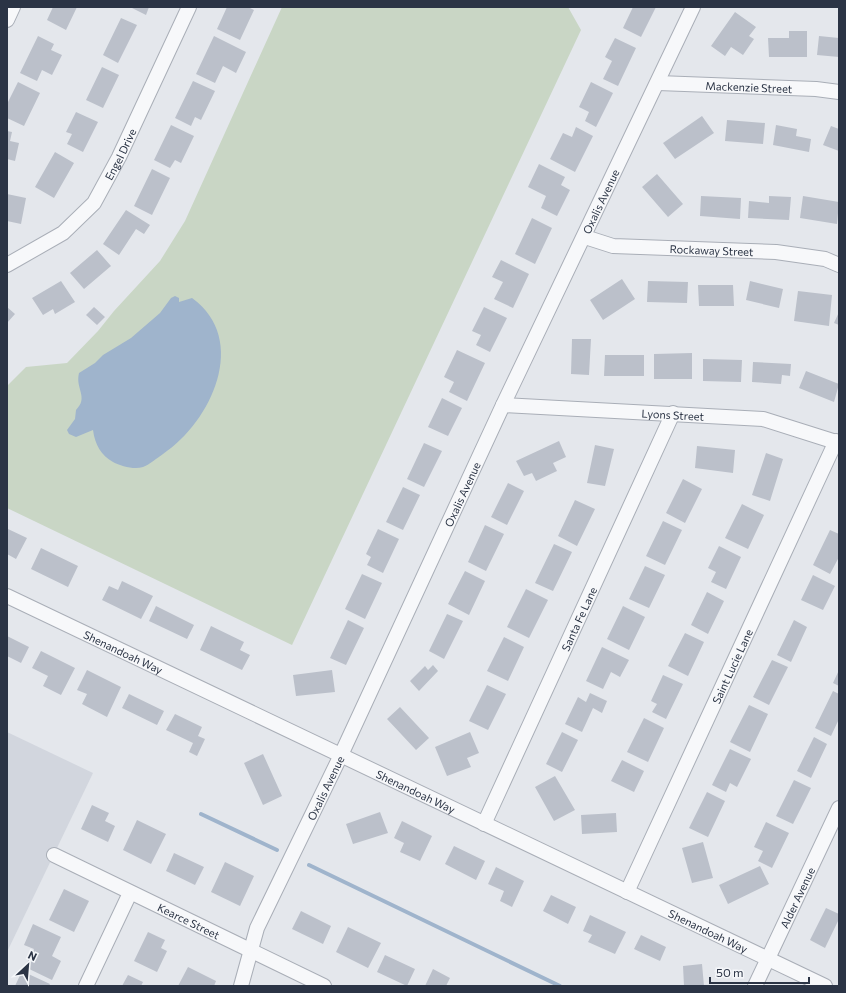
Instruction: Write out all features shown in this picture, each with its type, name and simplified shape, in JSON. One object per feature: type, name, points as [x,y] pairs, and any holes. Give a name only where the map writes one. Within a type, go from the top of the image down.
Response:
[{"type":"street","points":[[7,20],[14,7]]},
{"type":"street","name":"Engel Drive","points":[[7,265],[63,233],[94,204],[119,157],[189,7]]},
{"type":"street","name":"Oxalis Avenue","points":[[241,986],[258,928],[341,756],[503,405],[585,237],[693,7]]},
{"type":"street","name":"Mackenzie Street","points":[[658,83],[816,88],[839,92]]},
{"type":"street","name":"Rockaway Street","points":[[585,237],[613,246],[776,252],[825,259],[839,265]]},
{"type":"street","name":"Lyons Street","points":[[503,405],[763,419],[838,442]]},
{"type":"street","name":"Santa Fe Lane","points":[[484,824],[672,413]]},
{"type":"street","name":"Saint Lucie Lane","points":[[627,892],[838,442]]},
{"type":"street","name":"Shenandoah Way","points":[[7,596],[825,986]]},
{"type":"street","name":"Alder Avenue","points":[[755,986],[839,809]]},
{"type":"street","name":"Kearce Street","points":[[54,855],[324,986]]},
{"type":"street","points":[[86,986],[130,893]]},
{"type":"shaded area","points":[[7,732],[93,773],[7,952]]},
{"type":"green space","points":[[282,7],[568,7],[581,30],[292,645],[7,508],[7,386],[26,367],[67,363],[98,331],[114,311],[160,261],[185,221]]},
{"type":"water","points":[[175,296],[179,298],[179,302],[192,298],[209,315],[219,336],[221,357],[217,380],[209,402],[196,422],[180,440],[145,466],[132,468],[124,466],[113,462],[102,453],[95,440],[93,430],[76,437],[69,434],[67,430],[75,419],[76,410],[80,405],[82,397],[78,379],[79,373],[95,363],[103,355],[131,338],[160,313],[171,298]]},
{"type":"building","points":[[53,7],[77,7],[66,30],[47,20]]},
{"type":"building","points":[[130,7],[149,7],[146,15]]},
{"type":"building","points":[[227,7],[248,7],[254,10],[240,40],[217,29]]},
{"type":"building","points":[[633,7],[656,7],[641,37],[623,28]]},
{"type":"building","points":[[735,12],[756,27],[749,36],[754,39],[743,55],[731,47],[725,56],[711,46]]},
{"type":"building","points":[[121,18],[137,25],[118,63],[103,55]]},
{"type":"building","points":[[789,31],[807,31],[807,57],[769,57],[768,38],[789,38]]},
{"type":"building","points":[[38,36],[54,44],[51,50],[62,55],[52,75],[42,70],[37,81],[20,73]]},
{"type":"building","points":[[214,36],[246,52],[236,73],[223,66],[215,83],[196,74]]},
{"type":"building","points":[[819,36],[839,38],[839,57],[817,55]]},
{"type":"building","points":[[615,38],[636,48],[618,86],[603,79],[612,61],[605,57]]},
{"type":"building","points":[[102,67],[119,75],[103,108],[86,100]]},
{"type":"building","points":[[193,81],[215,91],[201,120],[195,117],[191,126],[175,118]]},
{"type":"building","points":[[18,82],[40,93],[24,126],[7,118],[7,104]]},
{"type":"building","points":[[591,82],[613,93],[596,127],[585,121],[589,112],[579,107]]},
{"type":"building","points":[[76,112],[98,122],[83,152],[67,144],[72,134],[66,132]]},
{"type":"building","points":[[702,116],[714,133],[675,159],[663,143]]},
{"type":"building","points":[[727,120],[765,123],[763,144],[725,141]]},
{"type":"building","points":[[171,125],[194,136],[181,163],[175,160],[170,168],[154,160]]},
{"type":"building","points":[[776,125],[797,129],[796,136],[811,139],[809,152],[773,145]]},
{"type":"building","points":[[831,126],[839,129],[839,151],[823,145]]},
{"type":"building","points":[[576,127],[593,136],[575,172],[550,159],[563,133],[572,137]]},
{"type":"building","points":[[7,131],[12,132],[10,141],[19,143],[15,161],[7,159]]},
{"type":"building","points":[[55,152],[74,163],[54,198],[35,187]]},
{"type":"building","points":[[539,164],[565,177],[561,185],[570,190],[557,216],[541,208],[546,196],[528,187]]},
{"type":"building","points":[[152,169],[170,178],[152,215],[134,206]]},
{"type":"building","points":[[657,174],[683,204],[668,217],[642,187]]},
{"type":"building","points":[[7,194],[26,198],[21,224],[7,221]]},
{"type":"building","points":[[701,196],[741,198],[740,219],[700,216]]},
{"type":"building","points":[[769,196],[791,197],[789,220],[748,218],[749,201],[769,203]]},
{"type":"building","points":[[803,196],[839,202],[837,224],[800,218]]},
{"type":"building","points":[[126,210],[150,225],[144,234],[136,229],[119,255],[103,244]]},
{"type":"building","points":[[532,218],[552,228],[535,264],[515,254]]},
{"type":"building","points":[[97,250],[111,266],[84,289],[70,273]]},
{"type":"building","points":[[501,260],[529,274],[513,308],[494,299],[503,282],[492,277]]},
{"type":"building","points":[[622,279],[635,299],[603,320],[590,300]]},
{"type":"building","points":[[61,281],[75,302],[55,314],[53,309],[43,315],[32,298]]},
{"type":"building","points":[[648,281],[688,282],[687,303],[647,302]]},
{"type":"building","points":[[750,281],[783,289],[779,308],[746,300]]},
{"type":"building","points":[[698,285],[733,285],[734,306],[699,306]]},
{"type":"building","points":[[798,291],[832,295],[829,326],[794,321]]},
{"type":"building","points":[[7,307],[15,314],[7,323]]},
{"type":"building","points":[[94,307],[105,317],[97,325],[86,315]]},
{"type":"building","points":[[484,307],[507,318],[490,352],[476,345],[481,335],[472,331]]},
{"type":"building","points":[[839,312],[839,325],[834,323]]},
{"type":"building","points":[[572,339],[591,339],[589,375],[571,374]]},
{"type":"building","points":[[457,350],[485,363],[467,401],[449,392],[454,382],[444,377]]},
{"type":"building","points":[[692,353],[692,379],[654,379],[654,354]]},
{"type":"building","points":[[605,355],[644,355],[644,376],[604,376]]},
{"type":"building","points":[[703,359],[742,360],[741,382],[703,381]]},
{"type":"building","points":[[753,362],[791,364],[790,376],[782,375],[781,384],[752,382]]},
{"type":"building","points":[[806,371],[839,384],[834,402],[799,388]]},
{"type":"building","points":[[442,398],[462,408],[448,436],[428,427]]},
{"type":"building","points":[[559,441],[566,457],[553,463],[557,471],[536,481],[532,473],[524,476],[516,461]]},
{"type":"building","points":[[424,443],[442,451],[424,487],[407,479]]},
{"type":"building","points":[[595,445],[614,449],[605,486],[587,483]]},
{"type":"building","points":[[697,446],[735,450],[733,473],[695,468]]},
{"type":"building","points":[[766,453],[783,459],[770,501],[752,495]]},
{"type":"building","points":[[683,479],[702,489],[685,523],[666,513]]},
{"type":"building","points":[[508,483],[524,491],[507,525],[491,517]]},
{"type":"building","points":[[403,487],[420,495],[403,530],[386,522]]},
{"type":"building","points":[[575,500],[595,509],[577,546],[558,536]]},
{"type":"building","points":[[742,504],[764,515],[748,549],[725,538]]},
{"type":"building","points":[[663,521],[682,530],[665,565],[646,556]]},
{"type":"building","points":[[485,525],[504,534],[486,571],[468,562]]},
{"type":"building","points":[[8,529],[27,538],[16,559],[7,554]]},
{"type":"building","points":[[378,529],[399,539],[383,573],[367,565],[371,557],[366,554]]},
{"type":"building","points":[[830,530],[839,534],[839,557],[830,574],[813,565]]},
{"type":"building","points":[[554,544],[572,552],[553,591],[535,583]]},
{"type":"building","points":[[719,546],[741,557],[726,589],[711,582],[716,572],[708,568]]},
{"type":"building","points":[[41,548],[78,566],[68,587],[31,569]]},
{"type":"building","points":[[645,566],[665,575],[649,608],[629,599]]},
{"type":"building","points":[[465,571],[485,581],[469,615],[448,604]]},
{"type":"building","points":[[362,574],[382,583],[365,619],[345,609]]},
{"type":"building","points":[[813,575],[835,586],[823,610],[801,600]]},
{"type":"building","points":[[122,581],[153,596],[141,619],[102,600],[109,586],[118,590]]},
{"type":"building","points":[[526,589],[548,600],[529,638],[507,627]]},
{"type":"building","points":[[707,592],[724,601],[708,634],[691,625]]},
{"type":"building","points":[[156,606],[194,625],[187,639],[149,621]]},
{"type":"building","points":[[623,606],[645,617],[629,650],[607,639]]},
{"type":"building","points":[[447,614],[463,621],[444,659],[429,651]]},
{"type":"building","points":[[348,620],[364,628],[346,665],[330,658]]},
{"type":"building","points":[[794,620],[807,627],[791,662],[777,655]]},
{"type":"building","points":[[211,626],[244,642],[240,650],[250,655],[242,670],[200,650]]},
{"type":"building","points":[[685,633],[704,642],[688,676],[668,666]]},
{"type":"building","points":[[7,636],[29,647],[21,663],[7,656]]},
{"type":"building","points":[[504,637],[524,647],[508,681],[487,671]]},
{"type":"building","points":[[602,647],[629,660],[620,677],[611,672],[603,689],[586,681]]},
{"type":"building","points":[[41,651],[75,668],[61,695],[43,686],[48,676],[32,668]]},
{"type":"building","points":[[772,660],[788,667],[769,705],[753,697]]},
{"type":"building","points":[[433,665],[438,671],[419,691],[410,681],[425,666],[428,670]]},
{"type":"building","points":[[87,670],[121,687],[107,717],[82,704],[87,694],[77,690]]},
{"type":"building","points":[[332,670],[335,692],[296,696],[293,675]]},
{"type":"building","points":[[839,670],[839,686],[833,683]]},
{"type":"building","points":[[663,675],[683,684],[666,719],[652,712],[657,704],[651,701]]},
{"type":"building","points":[[487,685],[506,694],[488,730],[469,721]]},
{"type":"building","points":[[833,691],[839,694],[839,719],[831,736],[815,728]]},
{"type":"building","points":[[590,693],[607,701],[602,713],[593,708],[582,732],[565,724],[578,697],[586,702]]},
{"type":"building","points":[[129,694],[164,711],[157,725],[122,708]]},
{"type":"building","points":[[749,705],[768,714],[750,752],[730,742]]},
{"type":"building","points":[[400,707],[429,738],[416,750],[387,719]]},
{"type":"building","points":[[175,714],[202,727],[198,736],[205,739],[197,756],[189,752],[193,743],[166,730]]},
{"type":"building","points":[[644,718],[664,728],[648,762],[627,752]]},
{"type":"building","points":[[470,732],[479,753],[467,758],[471,767],[447,776],[435,747]]},
{"type":"building","points":[[562,732],[578,740],[562,772],[546,764]]},
{"type":"building","points":[[814,737],[827,744],[811,778],[797,771]]},
{"type":"building","points":[[730,749],[751,759],[737,787],[730,783],[726,792],[712,785]]},
{"type":"building","points":[[263,754],[282,796],[263,805],[244,763]]},
{"type":"building","points":[[622,760],[644,771],[634,792],[611,781]]},
{"type":"building","points":[[555,776],[575,810],[554,821],[535,787]]},
{"type":"building","points":[[794,780],[811,788],[793,824],[776,816]]},
{"type":"building","points":[[707,792],[725,801],[708,837],[689,828]]},
{"type":"building","points":[[92,805],[109,813],[105,821],[115,826],[108,842],[81,829]]},
{"type":"building","points":[[380,812],[388,833],[353,844],[346,824]]},
{"type":"building","points":[[616,813],[617,832],[582,834],[581,815]]},
{"type":"building","points":[[137,820],[166,834],[151,864],[123,850]]},
{"type":"building","points":[[402,821],[432,836],[420,861],[400,852],[404,843],[394,838]]},
{"type":"building","points":[[766,822],[789,833],[772,868],[758,861],[763,851],[754,847]]},
{"type":"building","points":[[703,842],[713,878],[692,883],[682,848]]},
{"type":"building","points":[[454,846],[485,861],[476,880],[445,864]]},
{"type":"building","points":[[174,853],[204,867],[195,885],[166,871]]},
{"type":"building","points":[[225,862],[254,876],[240,906],[211,892]]},
{"type":"building","points":[[760,866],[769,884],[728,904],[719,885]]},
{"type":"building","points":[[496,867],[524,881],[512,907],[500,901],[504,891],[488,884]]},
{"type":"building","points":[[64,889],[89,901],[74,932],[49,920]]},
{"type":"building","points":[[551,895],[576,907],[568,924],[543,911]]},
{"type":"building","points":[[826,908],[839,914],[839,919],[825,948],[810,940]]},
{"type":"building","points":[[301,911],[331,926],[323,944],[292,929]]},
{"type":"building","points":[[590,915],[626,932],[615,954],[588,942],[592,935],[583,931]]},
{"type":"building","points":[[33,924],[61,937],[52,956],[61,961],[52,980],[25,967],[34,949],[24,945]]},
{"type":"building","points":[[348,927],[381,943],[368,968],[336,952]]},
{"type":"building","points":[[148,932],[165,940],[161,948],[167,951],[157,972],[134,961]]},
{"type":"building","points":[[641,935],[666,947],[660,961],[634,949]]},
{"type":"building","points":[[385,955],[415,969],[407,986],[377,972]]},
{"type":"building","points":[[702,964],[704,986],[684,986],[683,966]]},
{"type":"building","points":[[188,967],[216,981],[214,986],[178,986]]},
{"type":"building","points":[[433,969],[450,978],[446,986],[425,986]]},
{"type":"building","points":[[22,971],[50,984],[49,986],[15,986]]},
{"type":"building","points":[[128,975],[143,982],[141,986],[122,986]]},
{"type":"waterway","points":[[201,814],[277,850]]},
{"type":"waterway","points":[[309,865],[560,986]]}]
